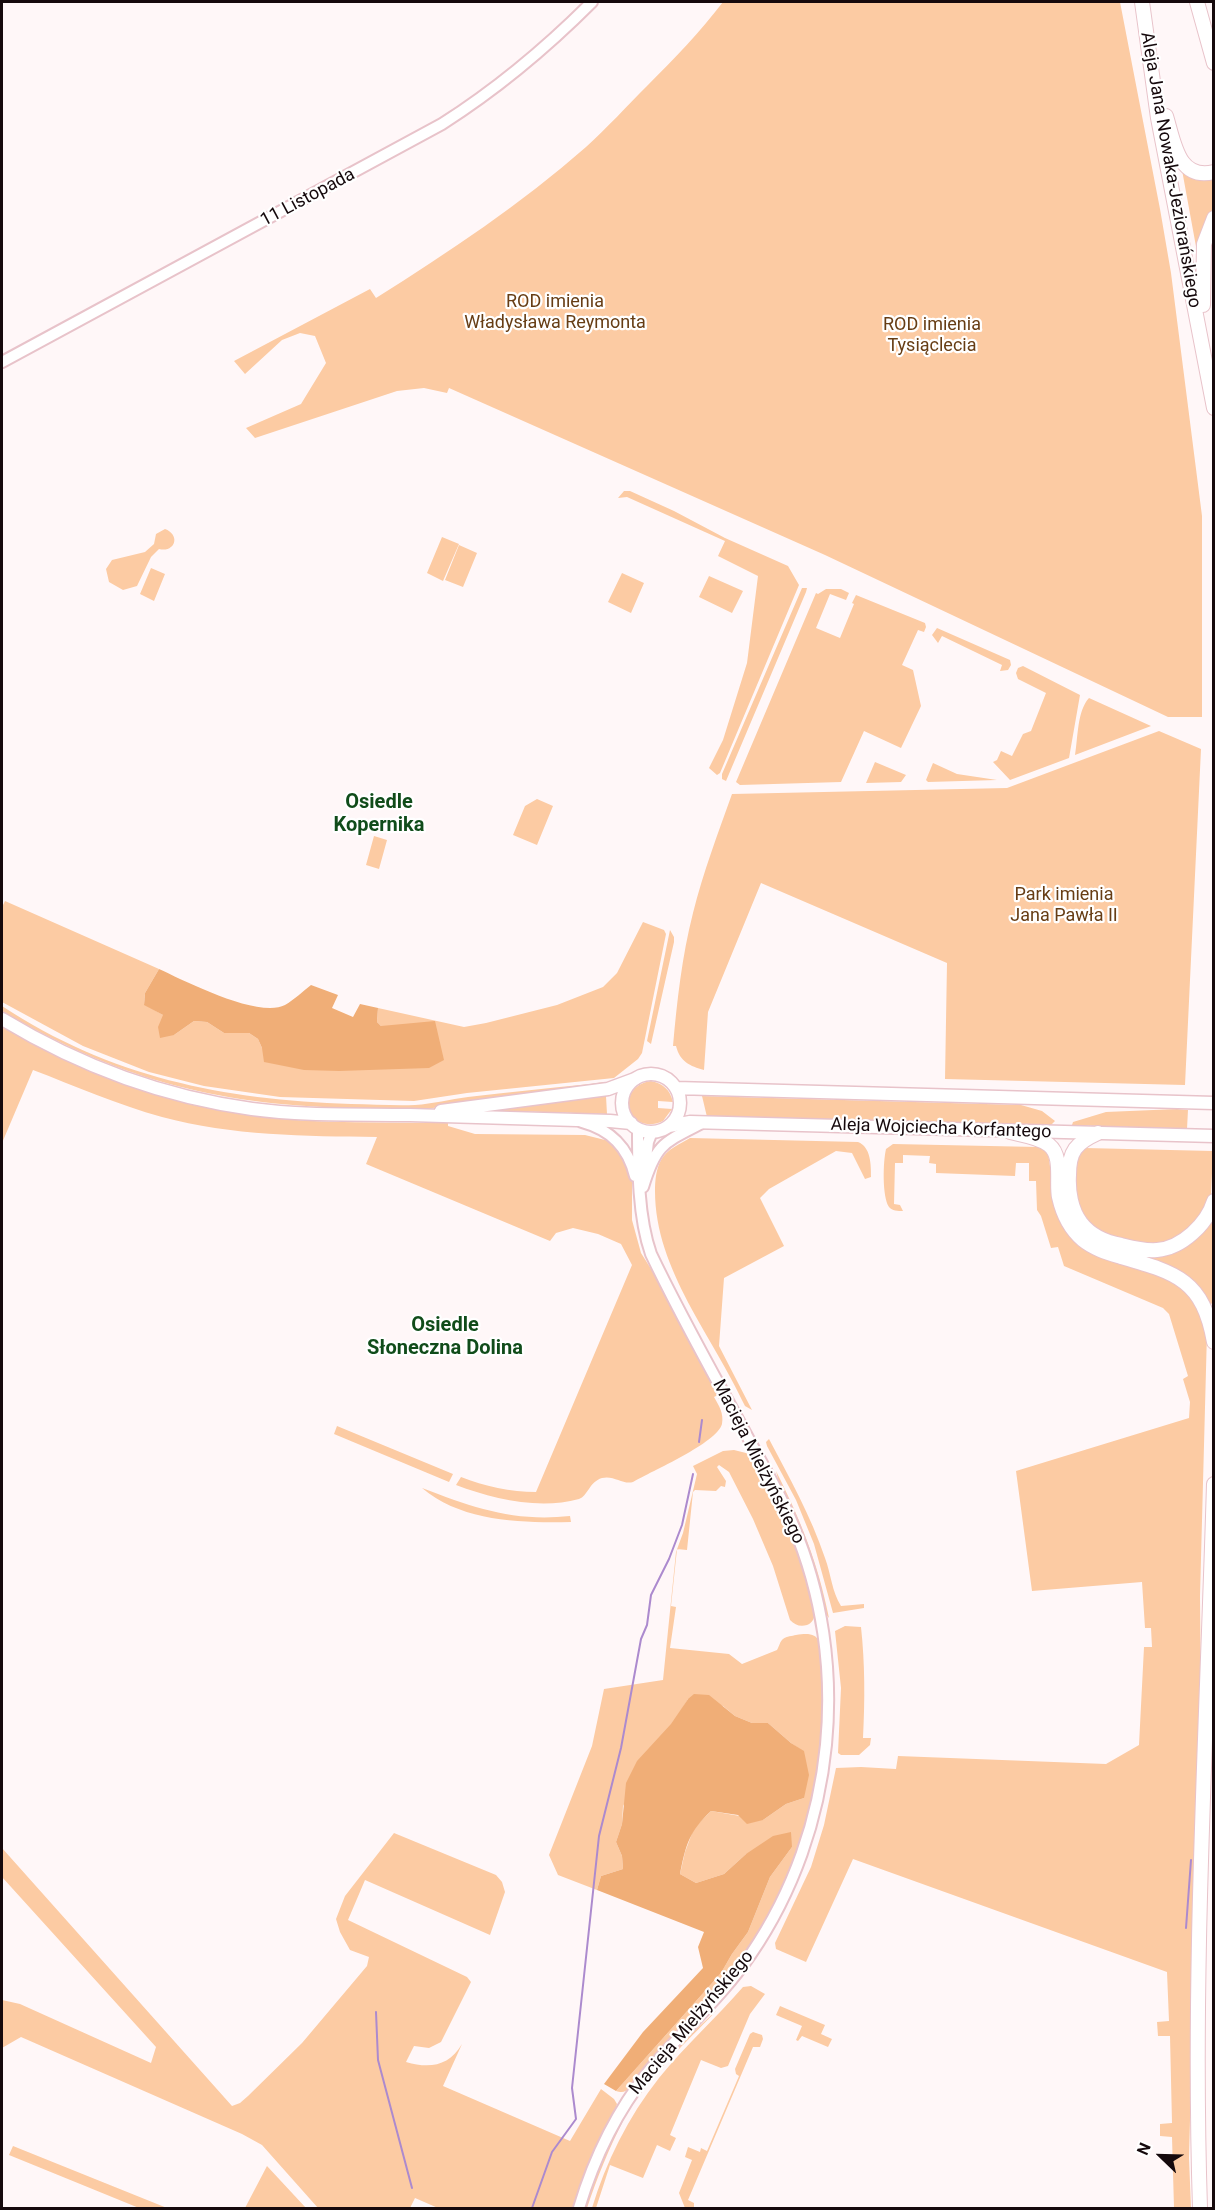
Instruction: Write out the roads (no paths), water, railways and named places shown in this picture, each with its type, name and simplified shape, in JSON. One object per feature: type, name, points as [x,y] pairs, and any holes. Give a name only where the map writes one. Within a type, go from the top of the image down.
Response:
[{"type":"main road","name":"Aleja Jana Nowaka-Jeziorańskiego","points":[[1142,2],[1158,118],[1214,408]]},
{"type":"main road","name":"Aleja Jana Nowaka-Jeziorańskiego","points":[[1151,2],[1166,116],[1214,360]]},
{"type":"main road","points":[[1197,2],[1214,63]]},
{"type":"main road","points":[[1202,2],[1214,50]]},
{"type":"main road","points":[[1166,116],[1183,164],[1193,172],[1203,174],[1214,172]]},
{"type":"main road","points":[[1203,305],[1204,244],[1214,218]]},
{"type":"main road","points":[[2,1019],[86,1063],[135,1082],[225,1105],[273,1111],[574,1120],[634,1126],[652,1132],[669,1126],[679,1113],[680,1104],[676,1088],[667,1078],[650,1074],[608,1089],[411,1115]]},
{"type":"main road","points":[[634,1126],[625,1115],[622,1105],[628,1086],[635,1079]]},
{"type":"main road","name":"Aleja Wojciecha Korfantego","points":[[676,1088],[1214,1103]]},
{"type":"main road","name":"Aleja Wojciecha Korfantego","points":[[669,1126],[702,1123],[1214,1136]]},
{"type":"main road","points":[[1010,1132],[1043,1141],[1053,1149],[1058,1163],[1059,1196],[1072,1230],[1085,1242],[1102,1251],[1161,1269],[1193,1288],[1206,1310],[1214,1342]]},
{"type":"main road","points":[[1098,1133],[1083,1140],[1077,1146],[1069,1164],[1070,1194],[1074,1212],[1081,1224],[1092,1234],[1107,1242],[1142,1250],[1160,1250],[1178,1243],[1194,1232],[1206,1217],[1214,1201]]},
{"type":"main road","points":[[1200,2208],[1197,2115],[1198,2006],[1214,1484]]},
{"type":"main road","points":[[1208,2208],[1207,2015],[1214,1770]]},
{"type":"street","name":"11 Listopada","points":[[2,362],[442,124],[498,86],[537,54],[592,2]]},
{"type":"street","points":[[574,1120],[606,1131],[620,1143],[629,1155],[641,1196]]},
{"type":"street","points":[[641,1196],[650,1163],[657,1151],[681,1133],[702,1123]]},
{"type":"street","name":"Macieja Mielżyńskiego","points":[[579,2208],[598,2153],[626,2102],[656,2064],[724,1990],[752,1953],[778,1909],[800,1860],[813,1817],[822,1779],[828,1733],[828,1686],[823,1634],[814,1586],[802,1548],[776,1490],[655,1263],[643,1227],[634,1126]]},
{"type":"street","name":"Macieja Mielżyńskiego","points":[[641,1196],[648,1142],[652,1132]]},
{"type":"waterway","points":[[699,1442],[702,1420]]},
{"type":"waterway","points":[[532,2208],[552,2152],[576,2119],[572,2088],[599,1836],[621,1748],[641,1639],[647,1625],[651,1595],[669,1559],[682,1525],[693,1474]]},
{"type":"waterway","points":[[1186,1928],[1191,1860]]},
{"type":"waterway","points":[[376,2012],[378,2060],[412,2188]]},
{"type":"district","name":"Osiedle Kopernika","points":[[379,814]]},
{"type":"district","name":"Osiedle Słoneczna Dolina","points":[[445,1338]]},
{"type":"park label","name":"ROD imienia Władysława Reymonta","points":[[555,312]]},
{"type":"park label","name":"ROD imienia Tysiąclecia","points":[[932,335]]},
{"type":"park label","name":"Park imienia Jana Pawła II","points":[[1064,905]]}]
